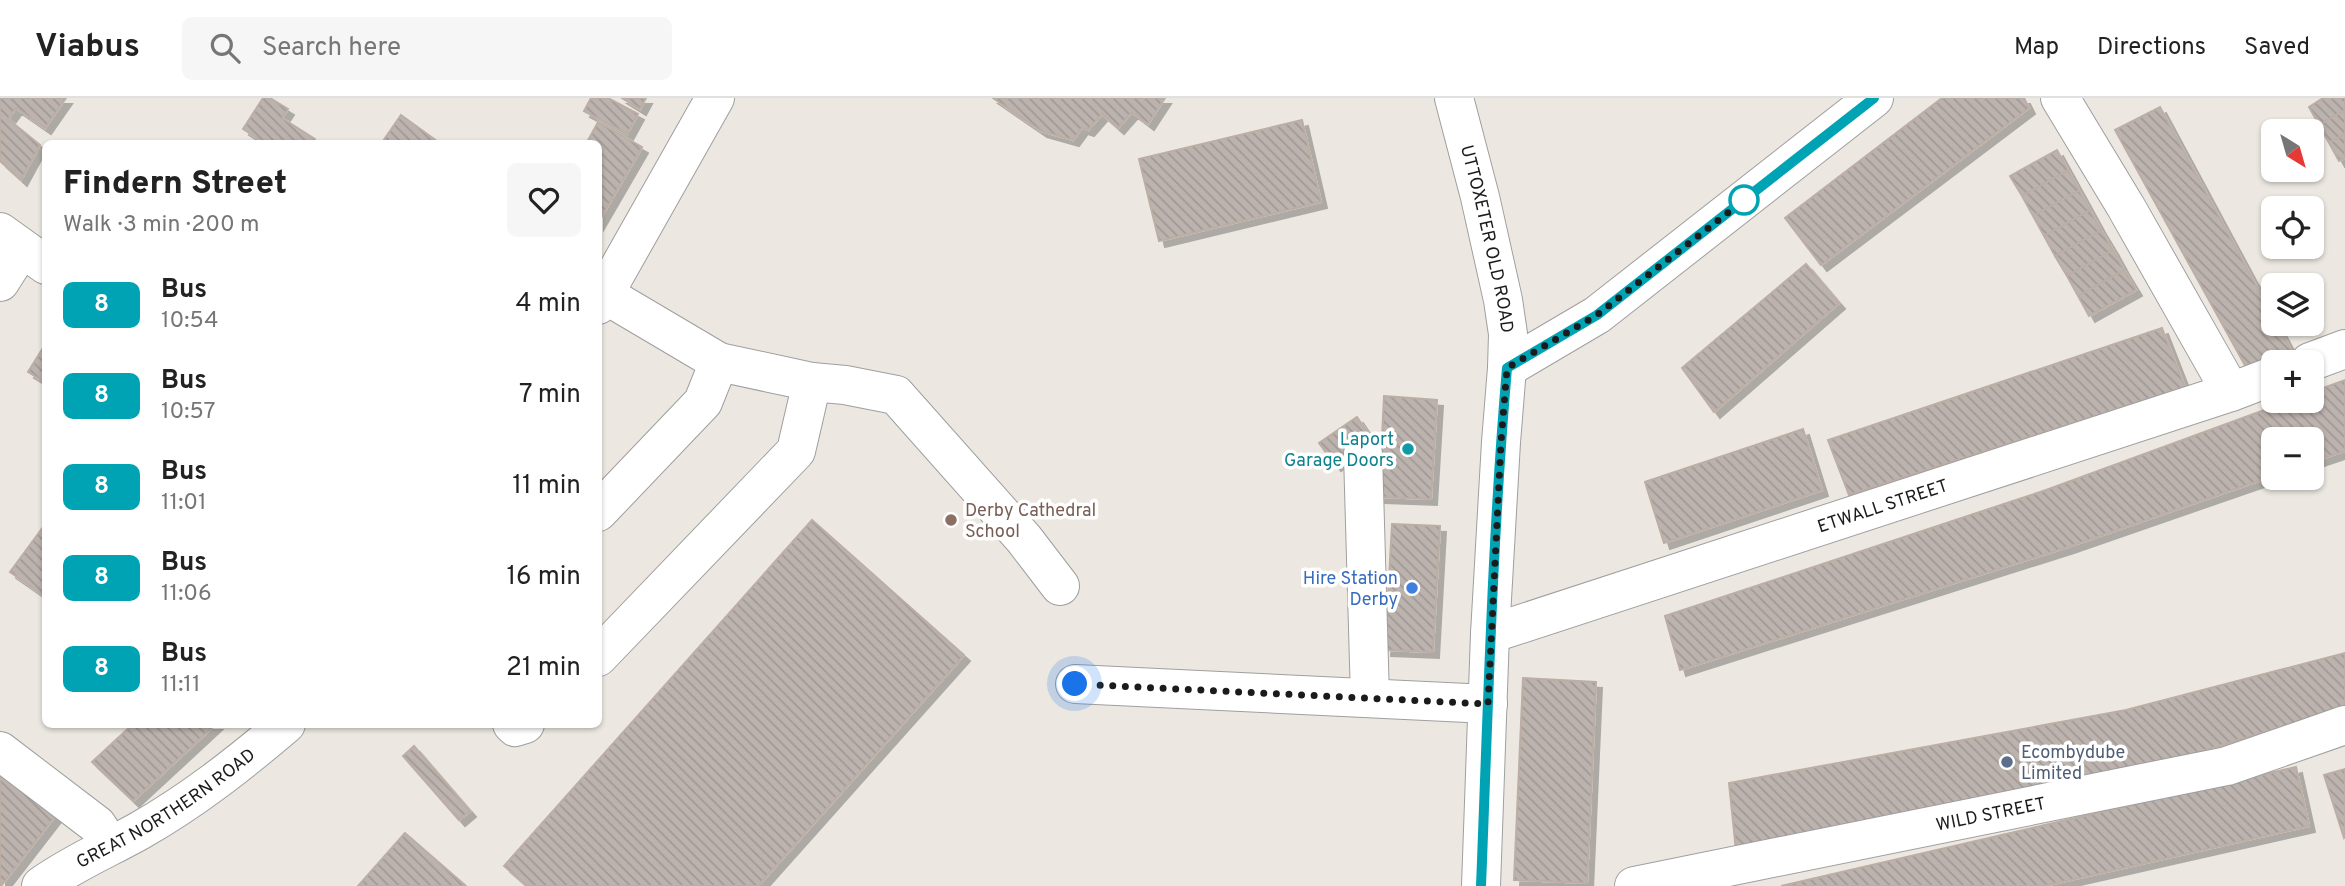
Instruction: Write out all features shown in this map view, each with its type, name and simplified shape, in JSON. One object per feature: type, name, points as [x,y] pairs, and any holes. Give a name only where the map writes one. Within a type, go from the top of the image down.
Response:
[{"type":"street","points":[[602,298],[715,98]]},
{"type":"street","name":"UTTOXETER OLD ROAD","points":[[1454,98],[1480,197],[1508,334],[1490,634],[1481,886]]},
{"type":"street","points":[[1507,368],[1597,315],[1874,98]]},
{"type":"street","points":[[2060,98],[2126,207],[2231,393]]},
{"type":"street","points":[[0,282],[22,249]]},
{"type":"street","points":[[602,301],[719,362],[812,382],[896,395],[1024,539],[1060,586]]},
{"type":"street","points":[[2324,357],[2345,349]]},
{"type":"street","points":[[602,508],[703,402],[719,362]]},
{"type":"street","name":"ETWALL STREET","points":[[1490,634],[2231,393],[2261,381]]},
{"type":"street","points":[[602,653],[796,451],[812,382]]},
{"type":"street","points":[[1363,454],[1370,698]]},
{"type":"street","points":[[1075,684],[1488,704]]},
{"type":"street","name":"WILD STREET","points":[[1634,886],[2227,766],[2345,725]]},
{"type":"street","name":"GREAT NORTHERN ROAD","points":[[41,886],[69,866],[136,833],[202,793],[281,728]]},
{"type":"street","points":[[0,751],[97,825],[110,845]]},
{"type":"building","points":[[0,98],[66,98],[45,128],[16,108],[8,119],[40,145],[21,180],[0,161]]},
{"type":"building","points":[[263,98],[270,98],[288,109],[282,118],[315,139],[260,140],[243,129]]},
{"type":"building","points":[[591,98],[608,98],[638,114],[627,134],[584,111]]},
{"type":"building","points":[[622,98],[646,98],[640,109]]},
{"type":"building","points":[[993,98],[1165,98],[1148,124],[1132,112],[1118,128],[1102,114],[1088,130],[1082,128],[1073,140],[1041,131]]},
{"type":"building","points":[[1942,98],[2024,98],[2029,108],[1821,265],[1785,218]]},
{"type":"building","points":[[2323,98],[2345,98],[2345,110],[2324,122],[2324,119],[2316,119],[2309,107]]},
{"type":"building","points":[[2160,107],[2261,295],[2261,336],[2283,336],[2291,350],[2261,350],[2261,363],[2247,369],[2115,130]]},
{"type":"building","points":[[2345,110],[2345,134],[2329,143],[2324,134],[2324,122]]},
{"type":"building","points":[[401,115],[435,140],[384,140]]},
{"type":"building","points":[[1302,120],[1321,202],[1159,241],[1139,159]]},
{"type":"building","points":[[598,122],[642,147],[602,216],[602,140],[588,140]]},
{"type":"building","points":[[2345,134],[2345,158],[2339,161],[2329,143]]},
{"type":"building","points":[[2057,150],[2068,170],[2022,196],[2010,176]]},
{"type":"building","points":[[2068,170],[2079,190],[2033,216],[2022,196]]},
{"type":"building","points":[[2079,190],[2090,210],[2044,236],[2033,216]]},
{"type":"building","points":[[2090,210],[2101,230],[2055,256],[2044,236]]},
{"type":"building","points":[[2101,230],[2113,250],[2067,276],[2055,256]]},
{"type":"building","points":[[2113,250],[2124,270],[2078,296],[2067,276]]},
{"type":"building","points":[[1806,264],[1839,303],[1714,412],[1682,368]]},
{"type":"building","points":[[2124,270],[2136,290],[2089,316],[2078,296]]},
{"type":"building","points":[[2162,328],[2185,387],[1849,495],[1828,440]]},
{"type":"building","points":[[42,349],[42,381],[28,372]]},
{"type":"building","points":[[2345,380],[2345,451],[2324,458],[2324,427],[2261,427],[2261,480],[2068,547],[1680,670],[1665,616],[2046,490],[2261,411],[2324,413],[2324,388]]},
{"type":"building","name":"Laport Garage Doors","points":[[1384,396],[1437,400],[1431,499],[1379,497]]},
{"type":"building","points":[[1357,417],[1372,439],[1335,465],[1319,443]]},
{"type":"building","points":[[1803,429],[1822,490],[1664,543],[1645,482]]},
{"type":"building","points":[[812,520],[964,655],[758,886],[527,886],[504,866]]},
{"type":"building","name":"Hire Station Derby","points":[[1392,524],[1440,526],[1433,652],[1385,650]]},
{"type":"building","points":[[42,528],[42,594],[10,572]]},
{"type":"building","points":[[2345,653],[2345,708],[2139,770],[1736,851],[1729,783],[2126,710]]},
{"type":"building","points":[[1523,678],[1596,682],[1587,883],[1514,880]]},
{"type":"building","points":[[129,728],[212,728],[133,801],[92,762]]},
{"type":"building","points":[[414,746],[470,811],[459,820],[403,756]]},
{"type":"building","points":[[2296,767],[2309,826],[2044,886],[1781,886]]},
{"type":"building","points":[[2345,769],[2345,837],[2344,838],[2324,775]]},
{"type":"building","points":[[0,772],[56,815],[1,886],[0,886]]},
{"type":"building","points":[[405,833],[466,886],[358,886]]},
{"type":"bus line","name":"8","points":[[1481,886],[1490,634],[1507,368],[1597,315],[1874,98]]},
{"type":"place","name":"Laport Garage Doors","points":[[1408,449]]},
{"type":"place","name":"Derby Cathedral School","points":[[951,520]]},
{"type":"place","name":"Hire Station Derby","points":[[1412,588]]},
{"type":"place","name":"Ecombydube Limited","points":[[2007,762]]},
{"type":"route","points":[[1075,684],[1488,704],[1507,368],[1597,315],[1744,200]]}]
